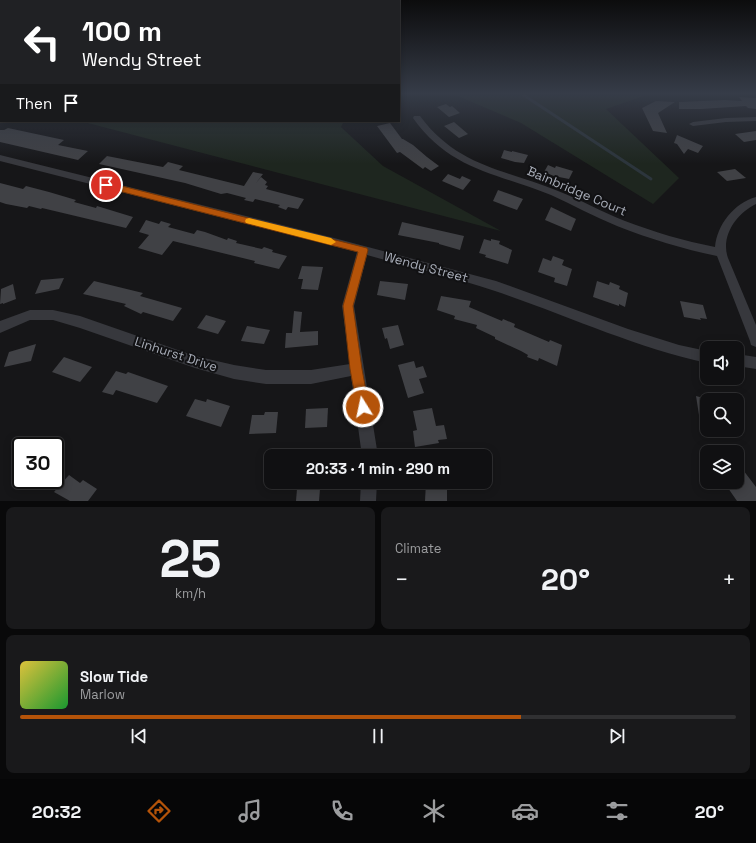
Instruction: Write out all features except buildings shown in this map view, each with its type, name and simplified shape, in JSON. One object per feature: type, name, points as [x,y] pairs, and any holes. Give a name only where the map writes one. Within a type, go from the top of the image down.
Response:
[{"type":"street","name":"Bainbridge Court","points":[[417,118],[422,127],[444,147],[478,167],[545,189],[610,219],[657,237],[676,243],[721,253]]},
{"type":"street","points":[[693,124],[726,120],[756,119]]},
{"type":"street","name":"Wendy Street","points":[[0,158],[364,250],[496,286],[642,340],[679,351],[700,355]]},
{"type":"street","points":[[756,200],[744,206],[731,218],[720,245],[721,253],[756,341]]},
{"type":"street","points":[[364,250],[348,306],[356,369],[369,449]]},
{"type":"street","name":"Linhurst Drive","points":[[0,327],[30,315],[53,315],[80,322],[195,362],[234,372],[266,377],[311,377],[356,369]]},
{"type":"street","points":[[744,361],[756,362]]},
{"type":"street","points":[[368,501],[369,489]]},
{"type":"shaded area","points":[[508,117],[615,117],[679,178],[653,204],[521,123]]},
{"type":"shaded area","points":[[84,122],[344,122],[341,127],[383,166],[501,231]]},
{"type":"waterway","points":[[557,117],[651,179]]},
{"type":"slow traffic","points":[[249,221],[331,242]]},
{"type":"route","points":[[106,185],[364,250],[348,306],[356,369],[363,407]]}]
